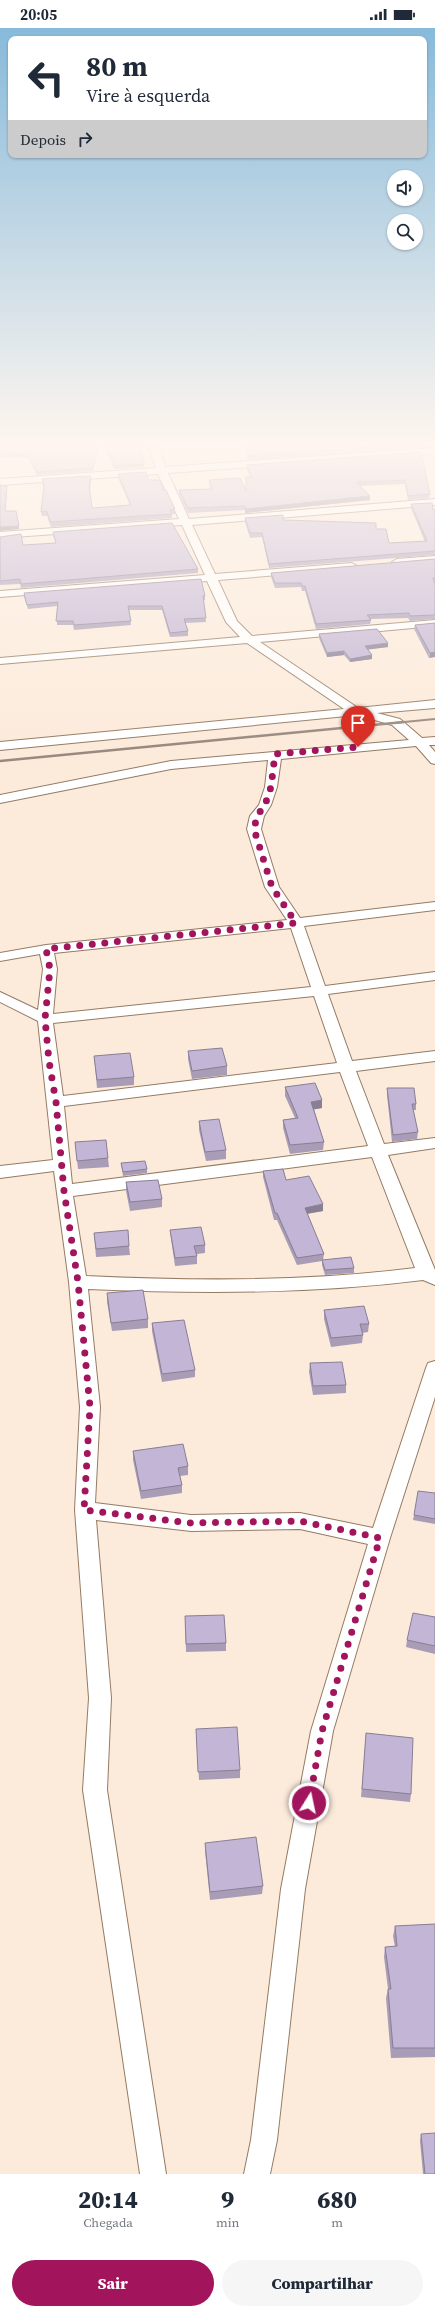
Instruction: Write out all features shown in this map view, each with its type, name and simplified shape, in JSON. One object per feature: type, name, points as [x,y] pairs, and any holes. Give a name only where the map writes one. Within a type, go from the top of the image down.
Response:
[{"type":"street","points":[[197,544],[232,622],[249,639],[355,711],[396,722],[420,743],[435,760]]},
{"type":"street","points":[[387,563],[435,559]]},
{"type":"street","points":[[0,594],[364,565]]},
{"type":"street","points":[[0,661],[435,623]]},
{"type":"street","points":[[0,746],[435,704]]},
{"type":"street","points":[[0,799],[171,765],[275,754],[435,741]]},
{"type":"street","points":[[78,1282],[243,1287],[373,1281],[431,1276],[378,1151],[345,1065],[296,923],[272,887],[254,829],[257,816],[265,805],[271,787],[275,754]]},
{"type":"street","points":[[0,957],[46,949],[296,923],[435,906]]},
{"type":"street","points":[[46,949],[50,969],[45,1019],[49,1061],[56,1102],[64,1191],[78,1282],[90,1407],[84,1510],[100,1698],[96,1790],[153,2174]]},
{"type":"street","points":[[0,996],[45,1019],[320,990],[435,976]]},
{"type":"street","points":[[56,1102],[345,1065],[435,1056]]},
{"type":"street","points":[[64,1191],[435,1143]]},
{"type":"street","points":[[0,1172],[62,1165]]},
{"type":"street","points":[[258,2174],[264,2140],[293,1889],[322,1731],[380,1538],[435,1368]]},
{"type":"street","points":[[84,1510],[191,1523],[300,1521],[380,1538]]},
{"type":"building","points":[[0,544],[184,544],[198,569],[21,584],[20,579],[0,581]]},
{"type":"building","points":[[265,544],[435,544],[435,551],[269,564]]},
{"type":"building","points":[[435,559],[435,578],[433,578],[435,584],[435,615],[410,616],[409,613],[367,615],[371,620],[316,624],[305,586],[302,586],[301,583],[275,583],[271,573]]},
{"type":"building","points":[[201,579],[205,596],[203,596],[206,618],[184,619],[188,631],[170,633],[162,606],[128,606],[131,621],[74,625],[73,621],[56,621],[58,602],[27,605],[24,593]]},
{"type":"building","points":[[435,623],[435,652],[430,653],[415,625]]},
{"type":"building","points":[[377,629],[388,643],[365,646],[372,655],[350,659],[344,651],[327,653],[319,634]]},
{"type":"building","points":[[222,1048],[227,1066],[192,1071],[188,1051]]},
{"type":"building","points":[[130,1053],[134,1077],[97,1080],[94,1056]]},
{"type":"building","points":[[315,1083],[322,1100],[311,1102],[324,1142],[290,1145],[283,1120],[298,1118],[285,1087]]},
{"type":"building","points":[[387,1088],[414,1088],[416,1104],[412,1104],[418,1132],[393,1135]]},
{"type":"building","points":[[219,1119],[226,1150],[205,1152],[199,1121]]},
{"type":"building","points":[[106,1140],[108,1158],[77,1161],[75,1142]]},
{"type":"building","points":[[145,1161],[147,1169],[123,1172],[121,1163]]},
{"type":"building","points":[[283,1169],[286,1180],[309,1176],[323,1204],[305,1208],[324,1254],[297,1258],[277,1213],[275,1213],[263,1171]]},
{"type":"building","points":[[158,1180],[162,1199],[130,1202],[126,1182]]},
{"type":"building","points":[[201,1227],[205,1245],[194,1246],[197,1256],[175,1258],[170,1230]]},
{"type":"building","points":[[128,1230],[129,1246],[96,1249],[94,1233]]},
{"type":"building","points":[[351,1257],[354,1268],[325,1270],[322,1260]]},
{"type":"building","points":[[143,1290],[148,1319],[111,1323],[107,1293]]},
{"type":"building","points":[[364,1306],[369,1324],[360,1324],[363,1335],[331,1338],[324,1310]]},
{"type":"building","points":[[184,1320],[195,1370],[162,1374],[152,1323]]},
{"type":"building","points":[[342,1362],[346,1385],[313,1386],[310,1363]]},
{"type":"building","points":[[183,1444],[188,1466],[178,1468],[182,1485],[141,1491],[133,1451]]},
{"type":"building","points":[[418,1491],[435,1493],[435,1519],[414,1515]]},
{"type":"building","points":[[413,1613],[435,1617],[435,1646],[407,1640]]},
{"type":"building","points":[[224,1615],[226,1643],[186,1644],[185,1616]]},
{"type":"building","points":[[237,1727],[240,1770],[198,1772],[196,1729]]},
{"type":"building","points":[[366,1733],[413,1738],[411,1794],[362,1789]]},
{"type":"building","points":[[256,1837],[263,1886],[210,1892],[205,1843]]},
{"type":"building","points":[[435,1924],[435,2048],[393,2048],[388,1989],[391,1989],[385,1947],[397,1946],[395,1926]]},
{"type":"building","points":[[435,2133],[435,2174],[425,2174],[421,2134]]},
{"type":"railway","points":[[394,723],[435,719]]},
{"type":"railway","points":[[0,761],[404,722]]},
{"type":"route","points":[[309,1803],[322,1731],[380,1538],[300,1521],[191,1523],[84,1510],[90,1407],[78,1282],[64,1191],[56,1102],[49,1061],[45,1019],[50,969],[46,949],[296,923],[272,887],[254,829],[257,816],[265,805],[271,787],[275,769],[275,754],[358,747]]}]
